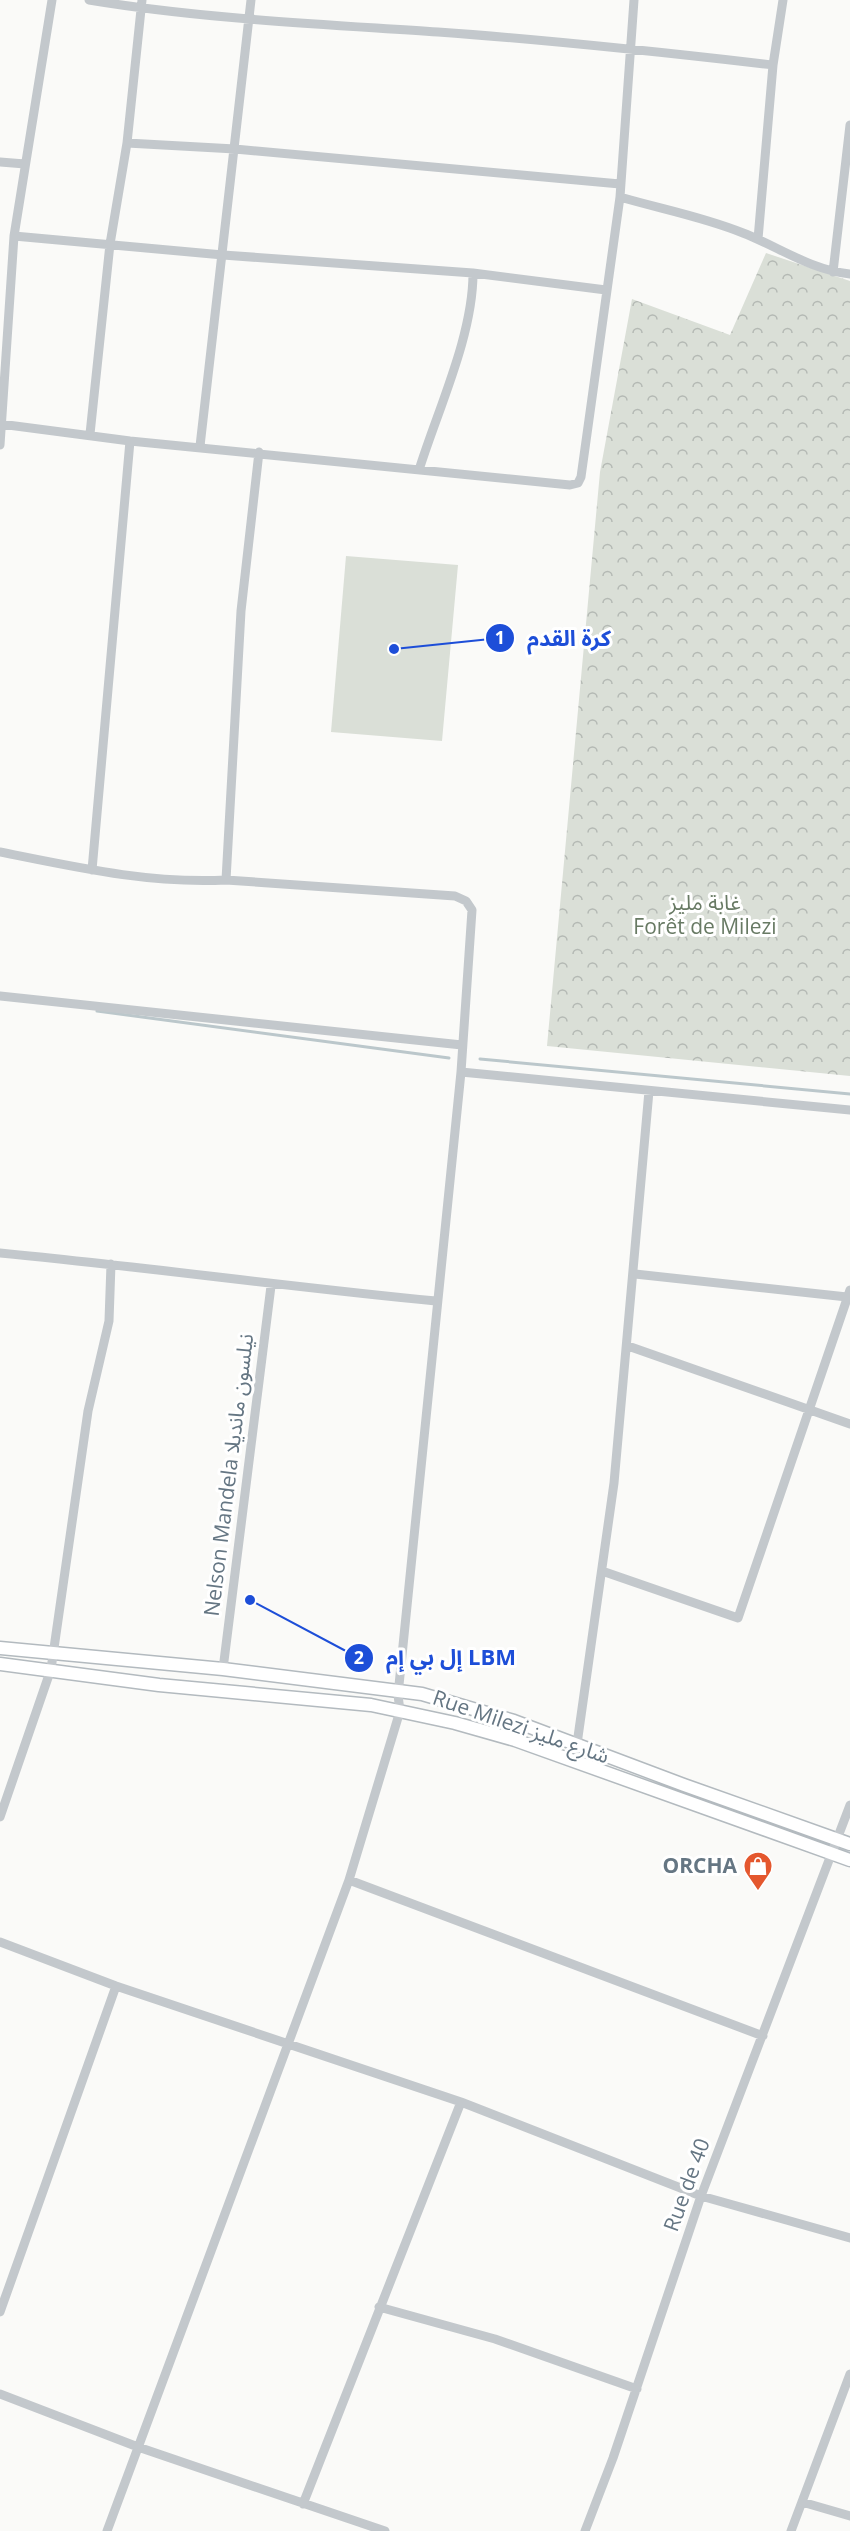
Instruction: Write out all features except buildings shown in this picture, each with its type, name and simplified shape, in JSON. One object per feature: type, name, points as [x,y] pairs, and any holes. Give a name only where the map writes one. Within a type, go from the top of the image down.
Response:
[{"type":"street","points":[[0,445],[14,236],[52,0]]},
{"type":"street","points":[[89,0],[141,4],[248,20],[630,48],[773,65]]},
{"type":"street","points":[[200,446],[251,0]]},
{"type":"street","points":[[1,425],[90,434],[130,441],[200,446],[570,485],[578,483],[581,477],[620,197],[634,0]]},
{"type":"street","points":[[758,239],[773,65],[783,0]]},
{"type":"street","points":[[90,434],[110,244],[127,143],[141,4]]},
{"type":"street","points":[[833,272],[850,125]]},
{"type":"street","points":[[127,143],[235,149],[620,184]]},
{"type":"street","points":[[0,162],[25,164]]},
{"type":"street","points":[[620,197],[728,228],[833,272],[850,274]]},
{"type":"street","points":[[14,236],[223,255],[473,273],[606,290]]},
{"type":"street","points":[[419,470],[462,343],[471,308],[473,273]]},
{"type":"street","points":[[92,870],[130,441]]},
{"type":"street","points":[[226,880],[241,611],[259,452]]},
{"type":"street","points":[[0,852],[137,878],[226,880],[455,896],[466,901],[472,910],[460,1072],[399,1691],[400,1711],[349,1880],[290,2044],[107,2531]]},
{"type":"street","points":[[0,996],[462,1045]]},
{"type":"street","points":[[460,1072],[850,1110]]},
{"type":"street","points":[[577,1744],[602,1572],[628,1346],[649,1091]]},
{"type":"street","points":[[0,1253],[111,1264],[271,1286],[436,1301]]},
{"type":"street","points":[[0,1817],[51,1669],[88,1411],[109,1321],[111,1264]]},
{"type":"street","points":[[602,1572],[738,1618],[849,1294],[635,1274]]},
{"type":"street","name":"Nelson Mandela نيلسون مانديلا","points":[[223,1669],[271,1286]]},
{"type":"street","points":[[628,1346],[850,1424]]},
{"type":"street","name":"Rue Milezi شارع مليز","points":[[0,1648],[223,1669],[399,1691],[469,1707],[844,1842]]},
{"type":"street","name":"Rue Milezi شارع مليز","points":[[0,1664],[159,1685],[371,1705],[400,1711],[515,1740],[850,1860]]},
{"type":"street","name":"Rue de 40","points":[[585,2531],[637,2389],[701,2196],[832,1853],[844,1842],[850,1805]]},
{"type":"street","points":[[349,1880],[763,2036]]},
{"type":"street","points":[[0,1941],[116,1986],[461,2102],[701,2196],[850,2238]]},
{"type":"street","points":[[0,2312],[116,1986]]},
{"type":"street","points":[[303,2504],[461,2102]]},
{"type":"street","points":[[379,2307],[495,2340],[637,2389]]},
{"type":"street","points":[[791,2531],[850,2374]]},
{"type":"street","points":[[0,2394],[138,2447],[385,2531]]},
{"type":"street","points":[[802,2502],[850,2516]]},
{"type":"green space","name":"غابة مليز Forêt de Milezi","points":[[766,253],[850,281],[850,1076],[547,1046],[600,472],[632,299],[730,335]]},
{"type":"green space","points":[[346,556],[458,565],[442,741],[331,732]]},
{"type":"waterway","points":[[97,1011],[449,1058]]},
{"type":"waterway","points":[[480,1059],[850,1094]]},
{"type":"place","name":"كرة القدم","points":[[394,649]]},
{"type":"place","name":"إل بي إم LBM","points":[[250,1600]]},
{"type":"place","name":"ORCHA","points":[[758,1892]]}]
